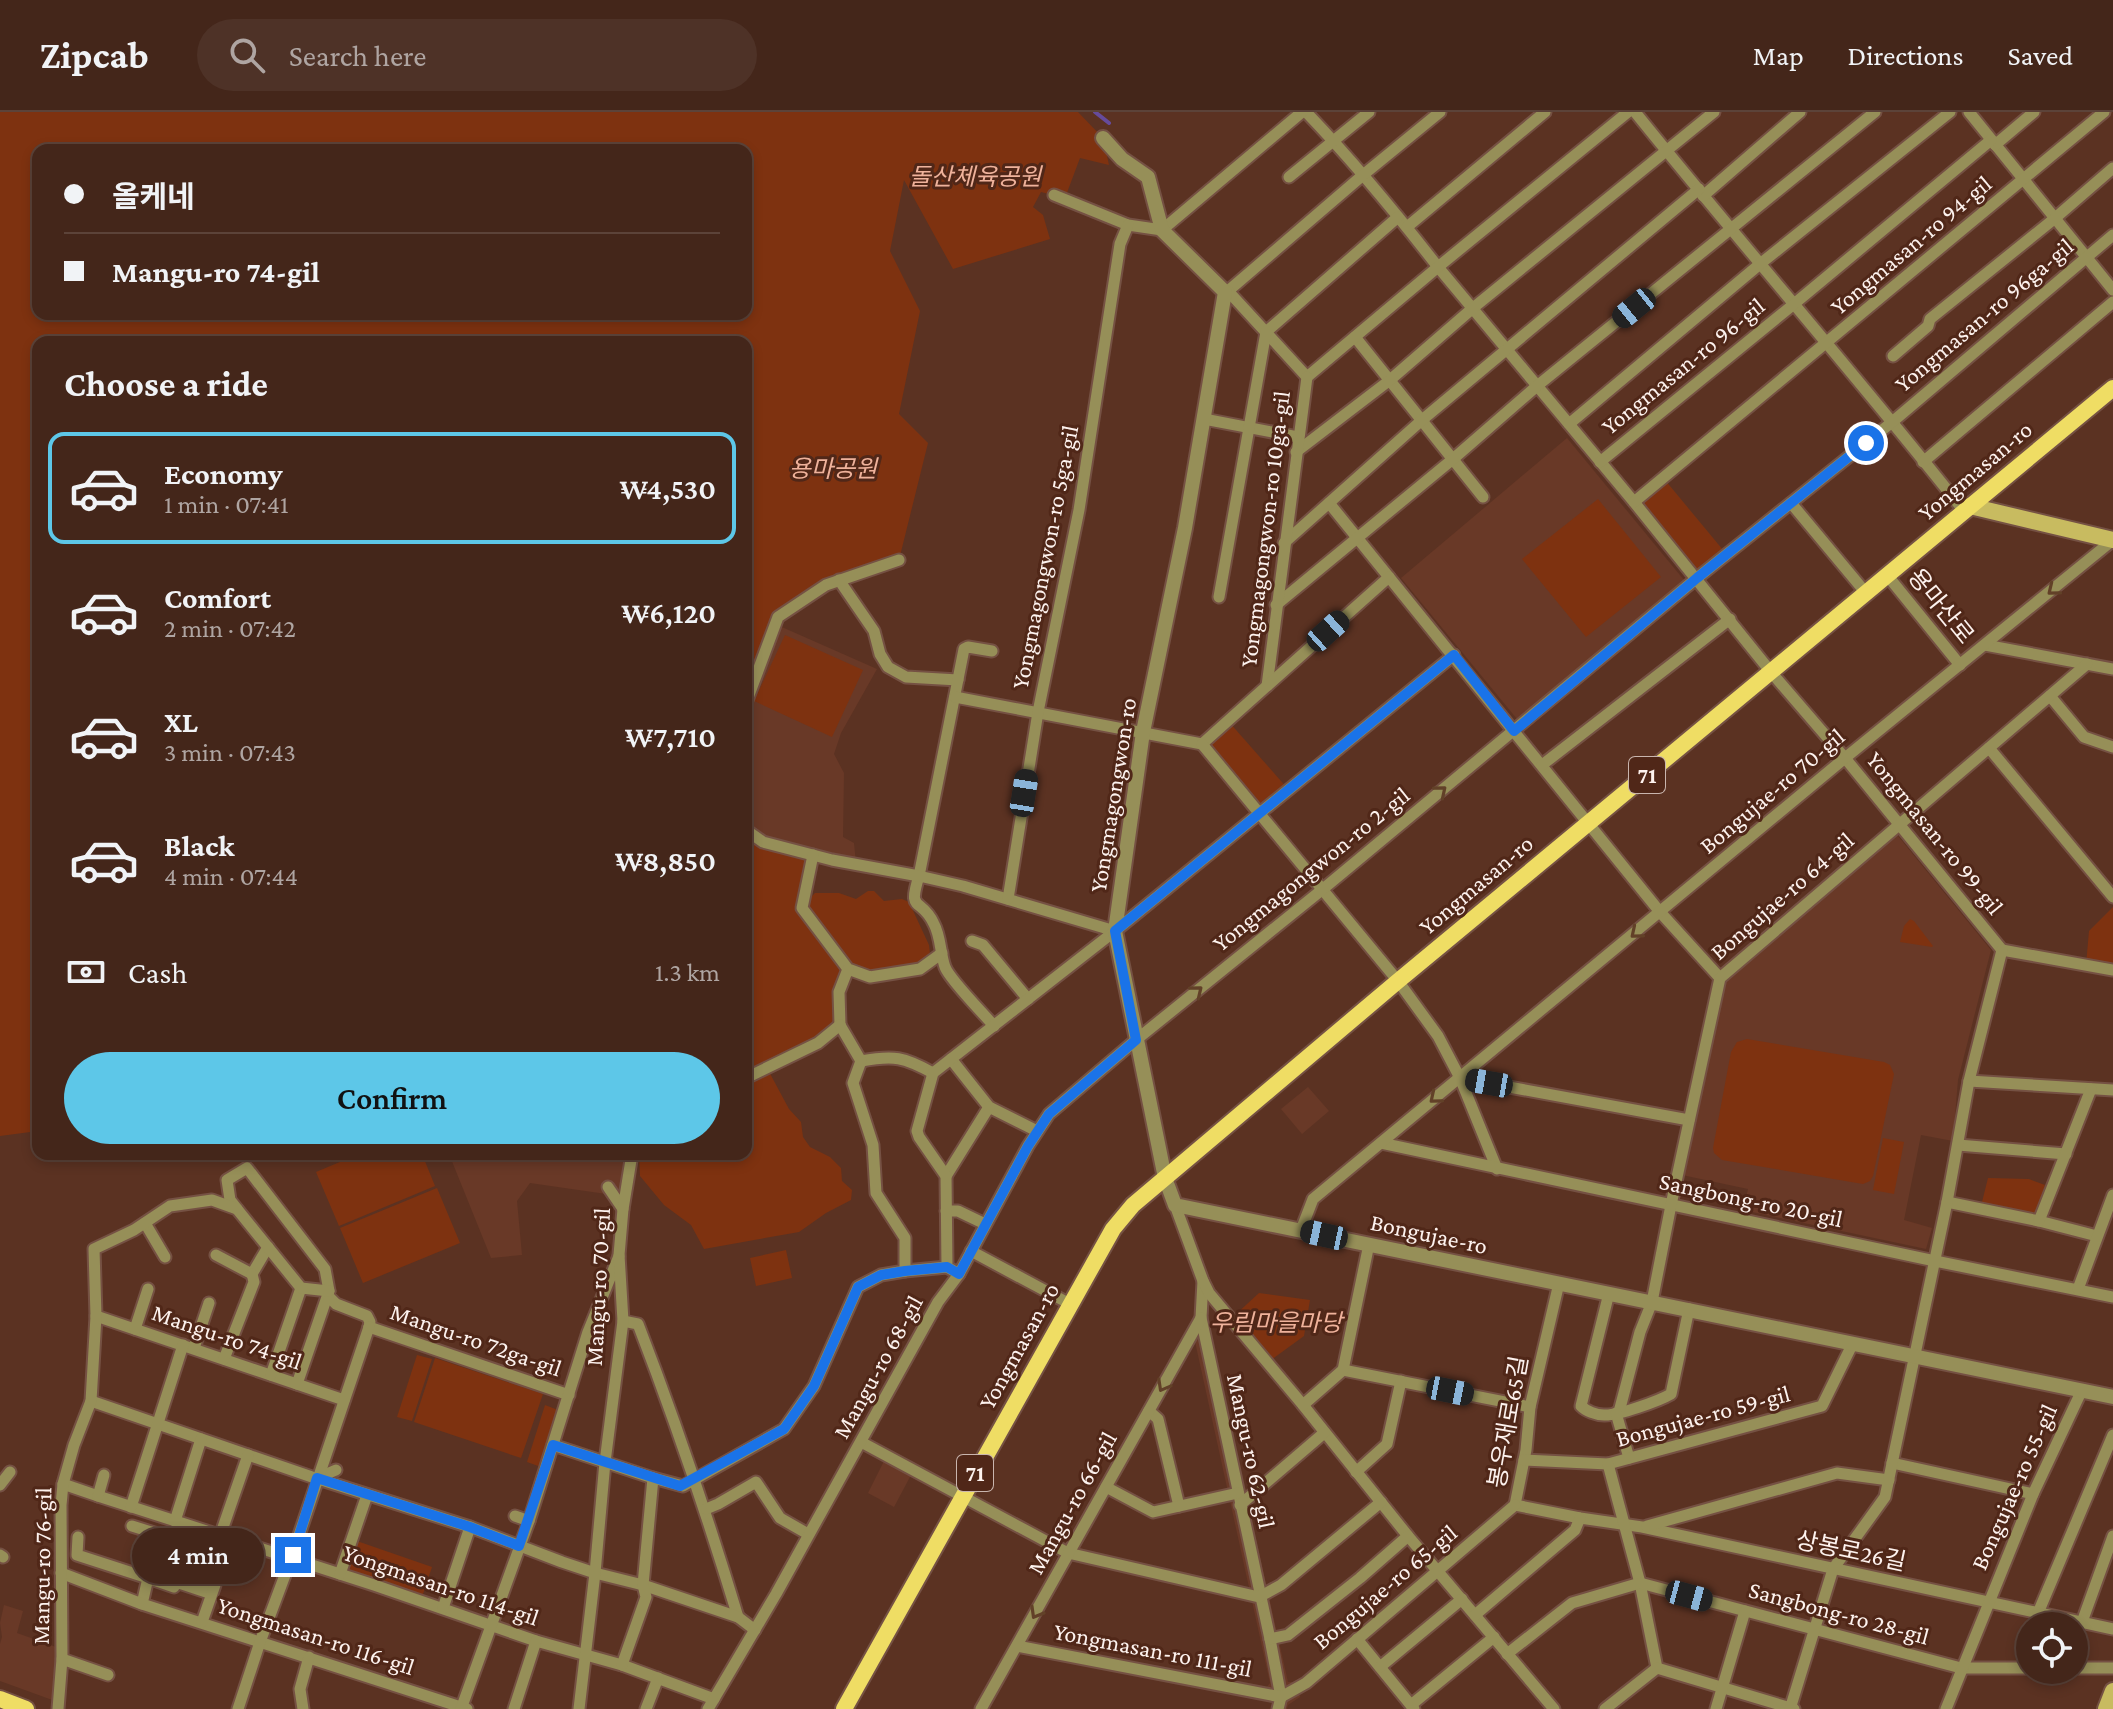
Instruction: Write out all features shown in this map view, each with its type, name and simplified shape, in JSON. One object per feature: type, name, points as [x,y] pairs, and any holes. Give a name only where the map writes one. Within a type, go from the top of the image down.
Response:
[{"type":"main road","name":"Yongmasan-ro","points":[[844,1709],[1113,1229],[1133,1205],[1398,981],[2112,390]]},
{"type":"main road","points":[[1967,508],[2113,540]]},
{"type":"main road","points":[[2106,1709],[2113,1691]]},
{"type":"main road","points":[[0,1699],[26,1709]]},
{"type":"street","name":"Yongmasan-ro 99-gil","points":[[1304,112],[1407,227],[2002,950]]},
{"type":"street","points":[[1054,195],[1128,225],[1162,230],[1304,112]]},
{"type":"street","points":[[1289,177],[1369,112]]},
{"type":"street","points":[[1227,291],[1440,112]]},
{"type":"street","points":[[1407,227],[1545,112]]},
{"type":"street","points":[[1103,138],[1122,159],[1148,177],[1162,230],[1227,291],[1307,377],[1628,112]]},
{"type":"street","name":"Yongmasan-ro 96-gil","points":[[1635,112],[1924,462],[1967,508]]},
{"type":"street","points":[[1296,452],[1390,380],[1473,308],[1714,112]]},
{"type":"street","points":[[1284,543],[1507,349],[1800,112]]},
{"type":"street","points":[[1276,605],[1537,386],[1875,112]]},
{"type":"street","points":[[1569,424],[1760,264],[1950,112]]},
{"type":"street","name":"Yongmasan-ro 94-gil","points":[[1969,112],[2113,290]]},
{"type":"street","points":[[1993,142],[2034,112]]},
{"type":"street","points":[[2024,180],[2104,112]]},
{"type":"street","name":"Yongmasan-ro 94-gil","points":[[1794,304],[1993,142]]},
{"type":"street","points":[[1893,356],[1928,326],[1930,319],[2113,168]]},
{"type":"street","name":"Yongmasan-ro 94-gil","points":[[1826,344],[2024,180]]},
{"type":"street","points":[[1219,597],[1266,332],[1398,217]]},
{"type":"street","name":"Yongmagongwon-ro 5ga-gil","points":[[1008,899],[1038,712],[1079,510],[1120,244],[1128,225]]},
{"type":"street","name":"Yongmasan-ro 96ga-gil","points":[[1697,578],[1893,421],[2113,235]]},
{"type":"street","name":"Yongmagongwon-ro","points":[[1165,1178],[1115,931],[1143,732],[1185,528],[1227,291]]},
{"type":"street","points":[[1924,462],[2113,302]]},
{"type":"street","name":"Yongmasan-ro 96-gil","points":[[1600,462],[1794,304]]},
{"type":"street","points":[[1355,337],[1483,497]]},
{"type":"street","points":[[1634,502],[1826,344]]},
{"type":"street","name":"Yongmagongwon-ro 10ga-gil","points":[[1267,686],[1307,377]]},
{"type":"street","points":[[1204,419],[1298,437]]},
{"type":"street","points":[[1329,503],[1660,912],[1720,978]]},
{"type":"street","points":[[1791,503],[1866,593]]},
{"type":"street","name":"Bongujae-ro 70-gil","points":[[1301,1230],[1313,1199],[2113,540]]},
{"type":"street","points":[[752,687],[778,617],[826,585],[899,560]]},
{"type":"street","name":"용마산로","points":[[1887,575],[1960,665]]},
{"type":"street","points":[[1202,744],[1389,577]]},
{"type":"street","name":"Yongmagongwon-ro 2-gil","points":[[1136,1040],[1697,578]]},
{"type":"street","points":[[839,580],[874,631],[880,654],[888,667],[906,677],[958,680]]},
{"type":"street","points":[[1542,765],[1730,619]]},
{"type":"street","points":[[1985,645],[2113,669]]},
{"type":"street","points":[[992,651],[965,647],[913,899],[934,923],[946,969],[994,1026]]},
{"type":"street","points":[[946,1176],[917,1131],[933,1073],[1115,931],[1454,655]]},
{"type":"street","name":"Bongujae-ro 64-gil","points":[[1617,1413],[1640,1332],[1652,1302],[1720,978],[2087,664]]},
{"type":"street","points":[[2050,696],[2084,737],[2113,747]]},
{"type":"street","points":[[955,697],[1202,744],[1398,981],[1436,1032],[1460,1078],[1497,1169]]},
{"type":"street","points":[[1989,748],[2113,897]]},
{"type":"street","points":[[752,834],[763,842],[919,876],[1115,931]]},
{"type":"street","points":[[813,855],[802,908],[848,969],[874,978],[920,969],[942,953]]},
{"type":"street","points":[[972,941],[983,945],[1028,999]]},
{"type":"street","points":[[1657,1668],[1792,1709],[1833,1569],[1885,1497],[1916,1356],[1969,1081],[2002,950],[2113,970]]},
{"type":"street","points":[[848,969],[839,992],[840,1025],[861,1061]]},
{"type":"street","points":[[752,1075],[818,1043],[840,1025]]},
{"type":"street","name":"Mangu-ro 68-gil","points":[[711,1704],[938,1302],[959,1274],[1037,1131],[1049,1114],[1136,1040]]},
{"type":"street","points":[[861,1061],[883,1057],[907,1059],[933,1073]]},
{"type":"street","points":[[951,1059],[989,1107],[1037,1131]]},
{"type":"street","points":[[861,1061],[853,1083],[873,1145],[876,1193],[905,1238],[905,1271]]},
{"type":"street","points":[[1460,1078],[1689,1120]]},
{"type":"street","points":[[1969,1081],[2113,1090]]},
{"type":"street","points":[[2039,1221],[2091,1089]]},
{"type":"street","points":[[947,1267],[946,1176],[989,1107]]},
{"type":"street","name":"Sangbong-ro 20-gil","points":[[1381,1143],[2113,1297]]},
{"type":"street","points":[[1958,1145],[2066,1154]]},
{"type":"street","name":"Mangu-ro 70-gil","points":[[579,1709],[623,1321],[619,1255],[631,1160]]},
{"type":"street","points":[[297,1384],[329,1294],[325,1269],[247,1168],[227,1180],[230,1200],[301,1288],[329,1294]]},
{"type":"street","points":[[1165,1178],[1175,1205]]},
{"type":"street","points":[[608,1187],[623,1209]]},
{"type":"street","points":[[2078,1289],[2113,1195]]},
{"type":"street","name":"Mangu-ro 76-gil","points":[[58,1709],[62,1659],[61,1505],[63,1484],[74,1445],[91,1401],[96,1316],[94,1249],[145,1223],[170,1206],[212,1200],[237,1209]]},
{"type":"street","points":[[1947,1202],[2097,1236]]},
{"type":"street","name":"Bongujae-ro","points":[[1175,1205],[2113,1397]]},
{"type":"street","name":"Mangu-ro 62-gil","points":[[1175,1205],[1203,1281],[1201,1318],[1270,1639],[1280,1703]]},
{"type":"street","points":[[946,1211],[958,1211],[985,1224]]},
{"type":"street","points":[[145,1223],[165,1257]]},
{"type":"street","points":[[1303,1405],[1343,1370],[1369,1244]]},
{"type":"street","points":[[224,1359],[254,1282],[252,1274],[268,1247]]},
{"type":"street","points":[[971,1251],[1070,1304]]},
{"type":"street","points":[[216,1255],[252,1274]]},
{"type":"street","points":[[463,1708],[529,1521],[588,1332],[619,1255]]},
{"type":"street","points":[[553,1445],[680,1486],[784,1429],[814,1386],[858,1287],[881,1275],[905,1271],[947,1267],[959,1274]]},
{"type":"street","points":[[1203,1281],[1209,1293],[1408,1536],[1554,1709]]},
{"type":"street","name":"봉우재로65길","points":[[1559,1283],[1530,1407],[1515,1505],[1580,1518]]},
{"type":"street","points":[[271,1375],[301,1288]]},
{"type":"street","points":[[135,1329],[148,1289]]},
{"type":"street","points":[[1609,1293],[1581,1406],[1601,1415],[1617,1413],[1671,1394],[1689,1309]]},
{"type":"street","name":"Mangu-ro 72ga-gil","points":[[329,1294],[340,1306],[367,1316],[369,1327],[569,1395]]},
{"type":"street","points":[[131,1507],[156,1424],[209,1303]]},
{"type":"street","name":"Mangu-ro 74-gil","points":[[96,1316],[344,1400]]},
{"type":"street","name":"Mangu-ro 66-gil","points":[[981,1709],[1201,1318]]},
{"type":"street","points":[[623,1321],[638,1324],[706,1509],[738,1617]]},
{"type":"street","points":[[238,1709],[369,1327]]},
{"type":"street","name":"Bongujae-ro 59-gil","points":[[1524,1460],[1608,1464],[1822,1406],[1853,1343]]},
{"type":"street","points":[[1343,1370],[1530,1407]]},
{"type":"street","points":[[1356,1472],[1386,1445],[1401,1381]]},
{"type":"street","name":"Bongujae-ro 55-gil","points":[[1946,1709],[2033,1494],[2082,1390]]},
{"type":"street","points":[[91,1401],[470,1527],[595,1573],[643,1585],[738,1617],[755,1630]]},
{"type":"street","points":[[1149,1411],[1158,1419],[1179,1506]]},
{"type":"street","points":[[1617,1413],[1629,1458]]},
{"type":"street","points":[[1240,1505],[1324,1433]]},
{"type":"street","points":[[2038,1612],[2113,1435]]},
{"type":"street","points":[[175,1521],[201,1439]]},
{"type":"street","points":[[861,1442],[1068,1553],[1259,1597],[1281,1585],[1381,1502]]},
{"type":"street","points":[[202,1622],[248,1455]]},
{"type":"street","points":[[1892,1463],[2033,1494]]},
{"type":"street","points":[[1608,1464],[1640,1583],[1657,1668]]},
{"type":"street","points":[[317,1478],[336,1470]]},
{"type":"street","points":[[0,1485],[10,1472]]},
{"type":"street","points":[[1642,1527],[1837,1473],[1889,1480]]},
{"type":"street","points":[[98,1496],[104,1475]]},
{"type":"street","points":[[622,1665],[646,1597],[643,1585],[653,1478]]},
{"type":"street","points":[[706,1509],[756,1482],[780,1518],[808,1534]]},
{"type":"street","name":"Yongmasan-ro 114-gil","points":[[63,1484],[536,1641],[622,1665],[658,1678],[711,1704]]},
{"type":"street","points":[[1106,1487],[1151,1511],[1238,1493]]},
{"type":"street","points":[[340,1574],[367,1495]]},
{"type":"street","name":"Bongujae-ro 65-gil","points":[[1280,1703],[1515,1505]]},
{"type":"street","points":[[515,1516],[529,1521]]},
{"type":"street","points":[[1475,1615],[1575,1530],[1580,1518]]},
{"type":"street","name":"상봉로26길","points":[[1580,1518],[1642,1527],[2033,1612]]},
{"type":"street","points":[[78,1537],[77,1555],[174,1587],[176,1582],[206,1592],[218,1553],[132,1526]]},
{"type":"street","points":[[443,1608],[470,1527]]},
{"type":"street","points":[[1270,1639],[1288,1635],[1408,1536]]},
{"type":"street","points":[[2086,1612],[2113,1536]]},
{"type":"street","name":"Yongmasan-ro 116-gil","points":[[61,1573],[142,1604],[463,1708]]},
{"type":"street","points":[[142,1604],[148,1578]]},
{"type":"street","points":[[1507,1654],[1572,1603],[1640,1583]]},
{"type":"street","name":"Sangbong-ro 28-gil","points":[[1640,1583],[1961,1668],[2016,1668]]},
{"type":"street","points":[[1380,1667],[1462,1599]]},
{"type":"street","points":[[1716,1709],[1745,1611]]},
{"type":"street","name":"상봉로26길","points":[[2088,1623],[2113,1629]]},
{"type":"street","points":[[1357,1639],[1413,1707],[1494,1637]]},
{"type":"street","points":[[514,1709],[536,1641]]},
{"type":"street","name":"Yongmasan-ro 111-gil","points":[[1017,1646],[1280,1703]]},
{"type":"street","points":[[303,1709],[300,1689],[309,1657]]},
{"type":"street","points":[[62,1659],[108,1675]]},
{"type":"street","points":[[1605,1709],[1657,1668]]},
{"type":"street","points":[[2088,1668],[2113,1668]]},
{"type":"street","points":[[646,1709],[658,1678]]},
{"type":"shaded area","points":[[1567,438],[1684,580],[1517,719],[1401,578]]},
{"type":"shaded area","points":[[775,624],[877,669],[841,733],[834,754],[844,773],[843,837],[854,843],[856,863],[813,855],[752,832],[752,687]]},
{"type":"shaded area","points":[[1894,831],[1991,950],[1958,1080],[1953,1141],[1921,1135],[1904,1220],[1932,1228],[1926,1249],[1743,1210],[1748,1189],[1682,1175],[1724,980]]},
{"type":"shaded area","points":[[1308,1087],[1329,1111],[1302,1134],[1281,1109]]},
{"type":"shaded area","points":[[451,1160],[625,1160],[620,1196],[530,1183],[517,1201],[522,1255],[491,1258]]},
{"type":"shaded area","points":[[1208,1325],[1288,1682],[1298,1682],[1300,1697],[1287,1709],[1272,1709],[1273,1703],[1267,1694],[1266,1688],[1270,1683],[1192,1328]]},
{"type":"shaded area","points":[[884,1461],[911,1475],[894,1507],[868,1493]]},
{"type":"shaded area","points":[[4,1605],[23,1611],[17,1633],[56,1647],[55,1701],[0,1681],[0,1623]]},
{"type":"green space","points":[[0,112],[1078,112],[1103,138],[1109,165],[1080,158],[1065,198],[1041,192],[1033,207],[1043,215],[1050,239],[953,269],[904,180],[890,251],[920,311],[899,414],[928,443],[899,560],[826,585],[778,617],[752,687],[752,336],[32,336],[32,1132],[0,1136]]},
{"type":"green space","points":[[1665,480],[1723,550],[1698,570],[1640,500]]},
{"type":"green space","points":[[1598,499],[1661,577],[1586,637],[1522,559]]},
{"type":"green space","points":[[785,635],[863,670],[832,737],[754,701]]},
{"type":"green space","points":[[1229,722],[1288,789],[1260,811],[1203,744]]},
{"type":"green space","points":[[752,832],[813,855],[802,908],[848,969],[840,1025],[767,1068],[789,1109],[801,1122],[803,1137],[810,1147],[830,1157],[841,1168],[842,1181],[852,1190],[851,1200],[799,1232],[704,1249],[691,1225],[664,1205],[640,1176],[639,1160],[752,1160]]},
{"type":"green space","points":[[868,891],[874,891],[884,901],[902,899],[909,902],[929,945],[930,954],[925,961],[918,966],[871,972],[850,965],[808,909],[810,898],[815,893],[839,893],[856,899]]},
{"type":"green space","points":[[2113,907],[2113,970],[2086,965],[2089,931]]},
{"type":"green space","points":[[1910,919],[1932,947],[1900,942],[1904,926]]},
{"type":"green space","points":[[1747,1039],[1890,1065],[1894,1074],[1870,1181],[1863,1184],[1722,1160],[1714,1153],[1731,1052],[1737,1042]]},
{"type":"green space","points":[[1883,1138],[1904,1142],[1894,1194],[1873,1190]]},
{"type":"green space","points":[[345,1160],[424,1160],[435,1186],[339,1226],[316,1172]]},
{"type":"green space","points":[[1988,1178],[2029,1179],[2045,1185],[2036,1216],[1981,1206]]},
{"type":"green space","points":[[437,1188],[460,1243],[363,1283],[340,1228]]},
{"type":"green space","points":[[786,1250],[792,1278],[756,1286],[750,1258]]},
{"type":"green space","name":"우림마을마당","points":[[1259,1293],[1310,1300],[1304,1336],[1271,1360],[1234,1316]]},
{"type":"green space","points":[[417,1355],[432,1359],[412,1421],[397,1417]]},
{"type":"green space","points":[[435,1358],[543,1394],[521,1458],[414,1422]]},
{"type":"green space","points":[[545,1405],[558,1410],[541,1467],[527,1462]]},
{"type":"green space","points":[[354,1540],[432,1567],[422,1597],[343,1571]]},
{"type":"waterway","points":[[1095,112],[1109,123]]},
{"type":"route","points":[[293,1555],[317,1478],[519,1546],[553,1445],[683,1486],[784,1429],[814,1386],[858,1287],[881,1275],[905,1271],[947,1267],[959,1274],[1028,1146],[1049,1114],[1136,1040],[1115,931],[1454,655],[1514,731],[1697,578],[1866,443]]},
{"type":"park label","name":"돌산체육공원","points":[[975,177]]},
{"type":"park label","name":"용마공원","points":[[833,469]]}]
